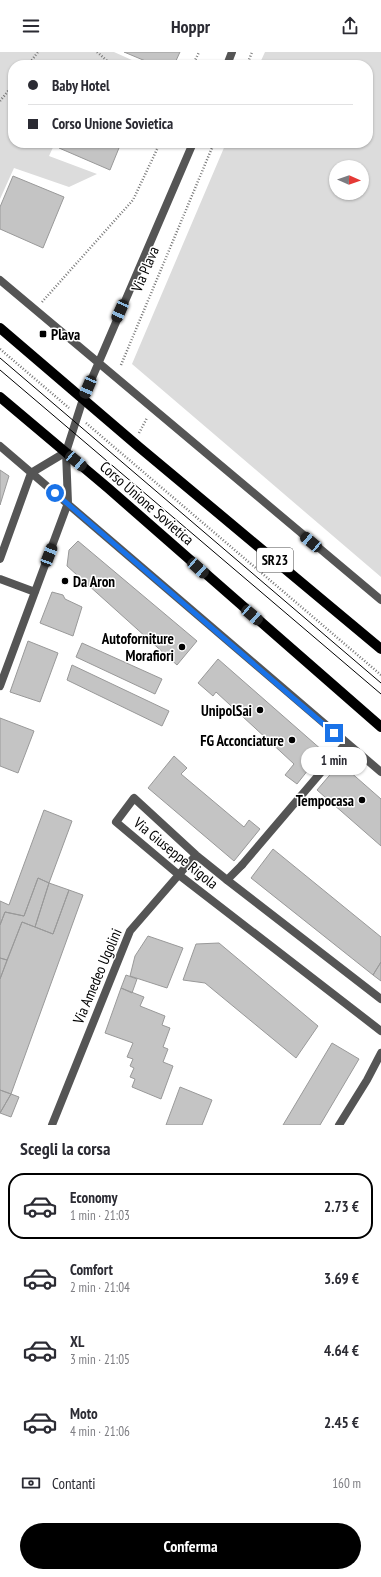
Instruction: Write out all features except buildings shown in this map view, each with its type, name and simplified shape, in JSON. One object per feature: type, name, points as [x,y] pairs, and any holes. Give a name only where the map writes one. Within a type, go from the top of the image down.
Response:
[{"type":"main road","name":"SR23","points":[[0,328],[133,442],[381,649]]},
{"type":"main road","name":"Corso Unione Sovietica","points":[[0,397],[66,452],[381,727]]},
{"type":"street","name":"Via Plava","points":[[66,452],[83,399],[191,148]]},
{"type":"street","points":[[0,280],[381,600]]},
{"type":"street","points":[[0,446],[381,772]]},
{"type":"street","points":[[0,559],[31,473],[66,452],[68,503],[0,686]]},
{"type":"street","points":[[0,579],[35,592]]},
{"type":"street","points":[[227,880],[242,866],[346,743]]},
{"type":"street","name":"Via Giuseppe Rigola","points":[[381,999],[196,855],[134,798],[116,822],[179,875],[381,1031]]},
{"type":"street","name":"Via Amedeo Ugolini","points":[[52,1125],[130,931],[196,855]]},
{"type":"street","points":[[339,1125],[367,1080],[381,1053]]},
{"type":"path","points":[[32,60],[38,52]]},
{"type":"path","points":[[97,52],[106,60]]},
{"type":"path","points":[[0,101],[8,91]]},
{"type":"path","points":[[35,310],[133,200],[158,148]]},
{"type":"path","name":"Via Plava","points":[[125,370],[120,364],[212,148]]},
{"type":"path","points":[[0,349],[78,415],[122,455],[381,675]]},
{"type":"path","points":[[122,455],[133,442],[153,408]]},
{"type":"shaded area","points":[[0,52],[114,52],[132,60],[8,60],[8,148],[53,148],[49,156],[97,174],[69,187],[14,168],[0,199]]},
{"type":"shaded area","points":[[265,52],[381,52],[381,577],[132,364],[224,148],[373,148],[373,60],[261,60]]},
{"type":"tram line","points":[[0,358],[381,683]]},
{"type":"tram line","points":[[0,370],[381,694]]},
{"type":"place","name":"Plava","points":[[43,334]]},
{"type":"place","name":"Da Aron","points":[[65,581]]},
{"type":"place","name":"Autoforniture Morafiori","points":[[182,647]]},
{"type":"place","name":"UnipolSai","points":[[260,710]]},
{"type":"place","name":"FG Acconciature","points":[[292,740]]},
{"type":"place","name":"Tempocasa","points":[[362,800]]},
{"type":"route","points":[[55,493],[334,733]]}]
